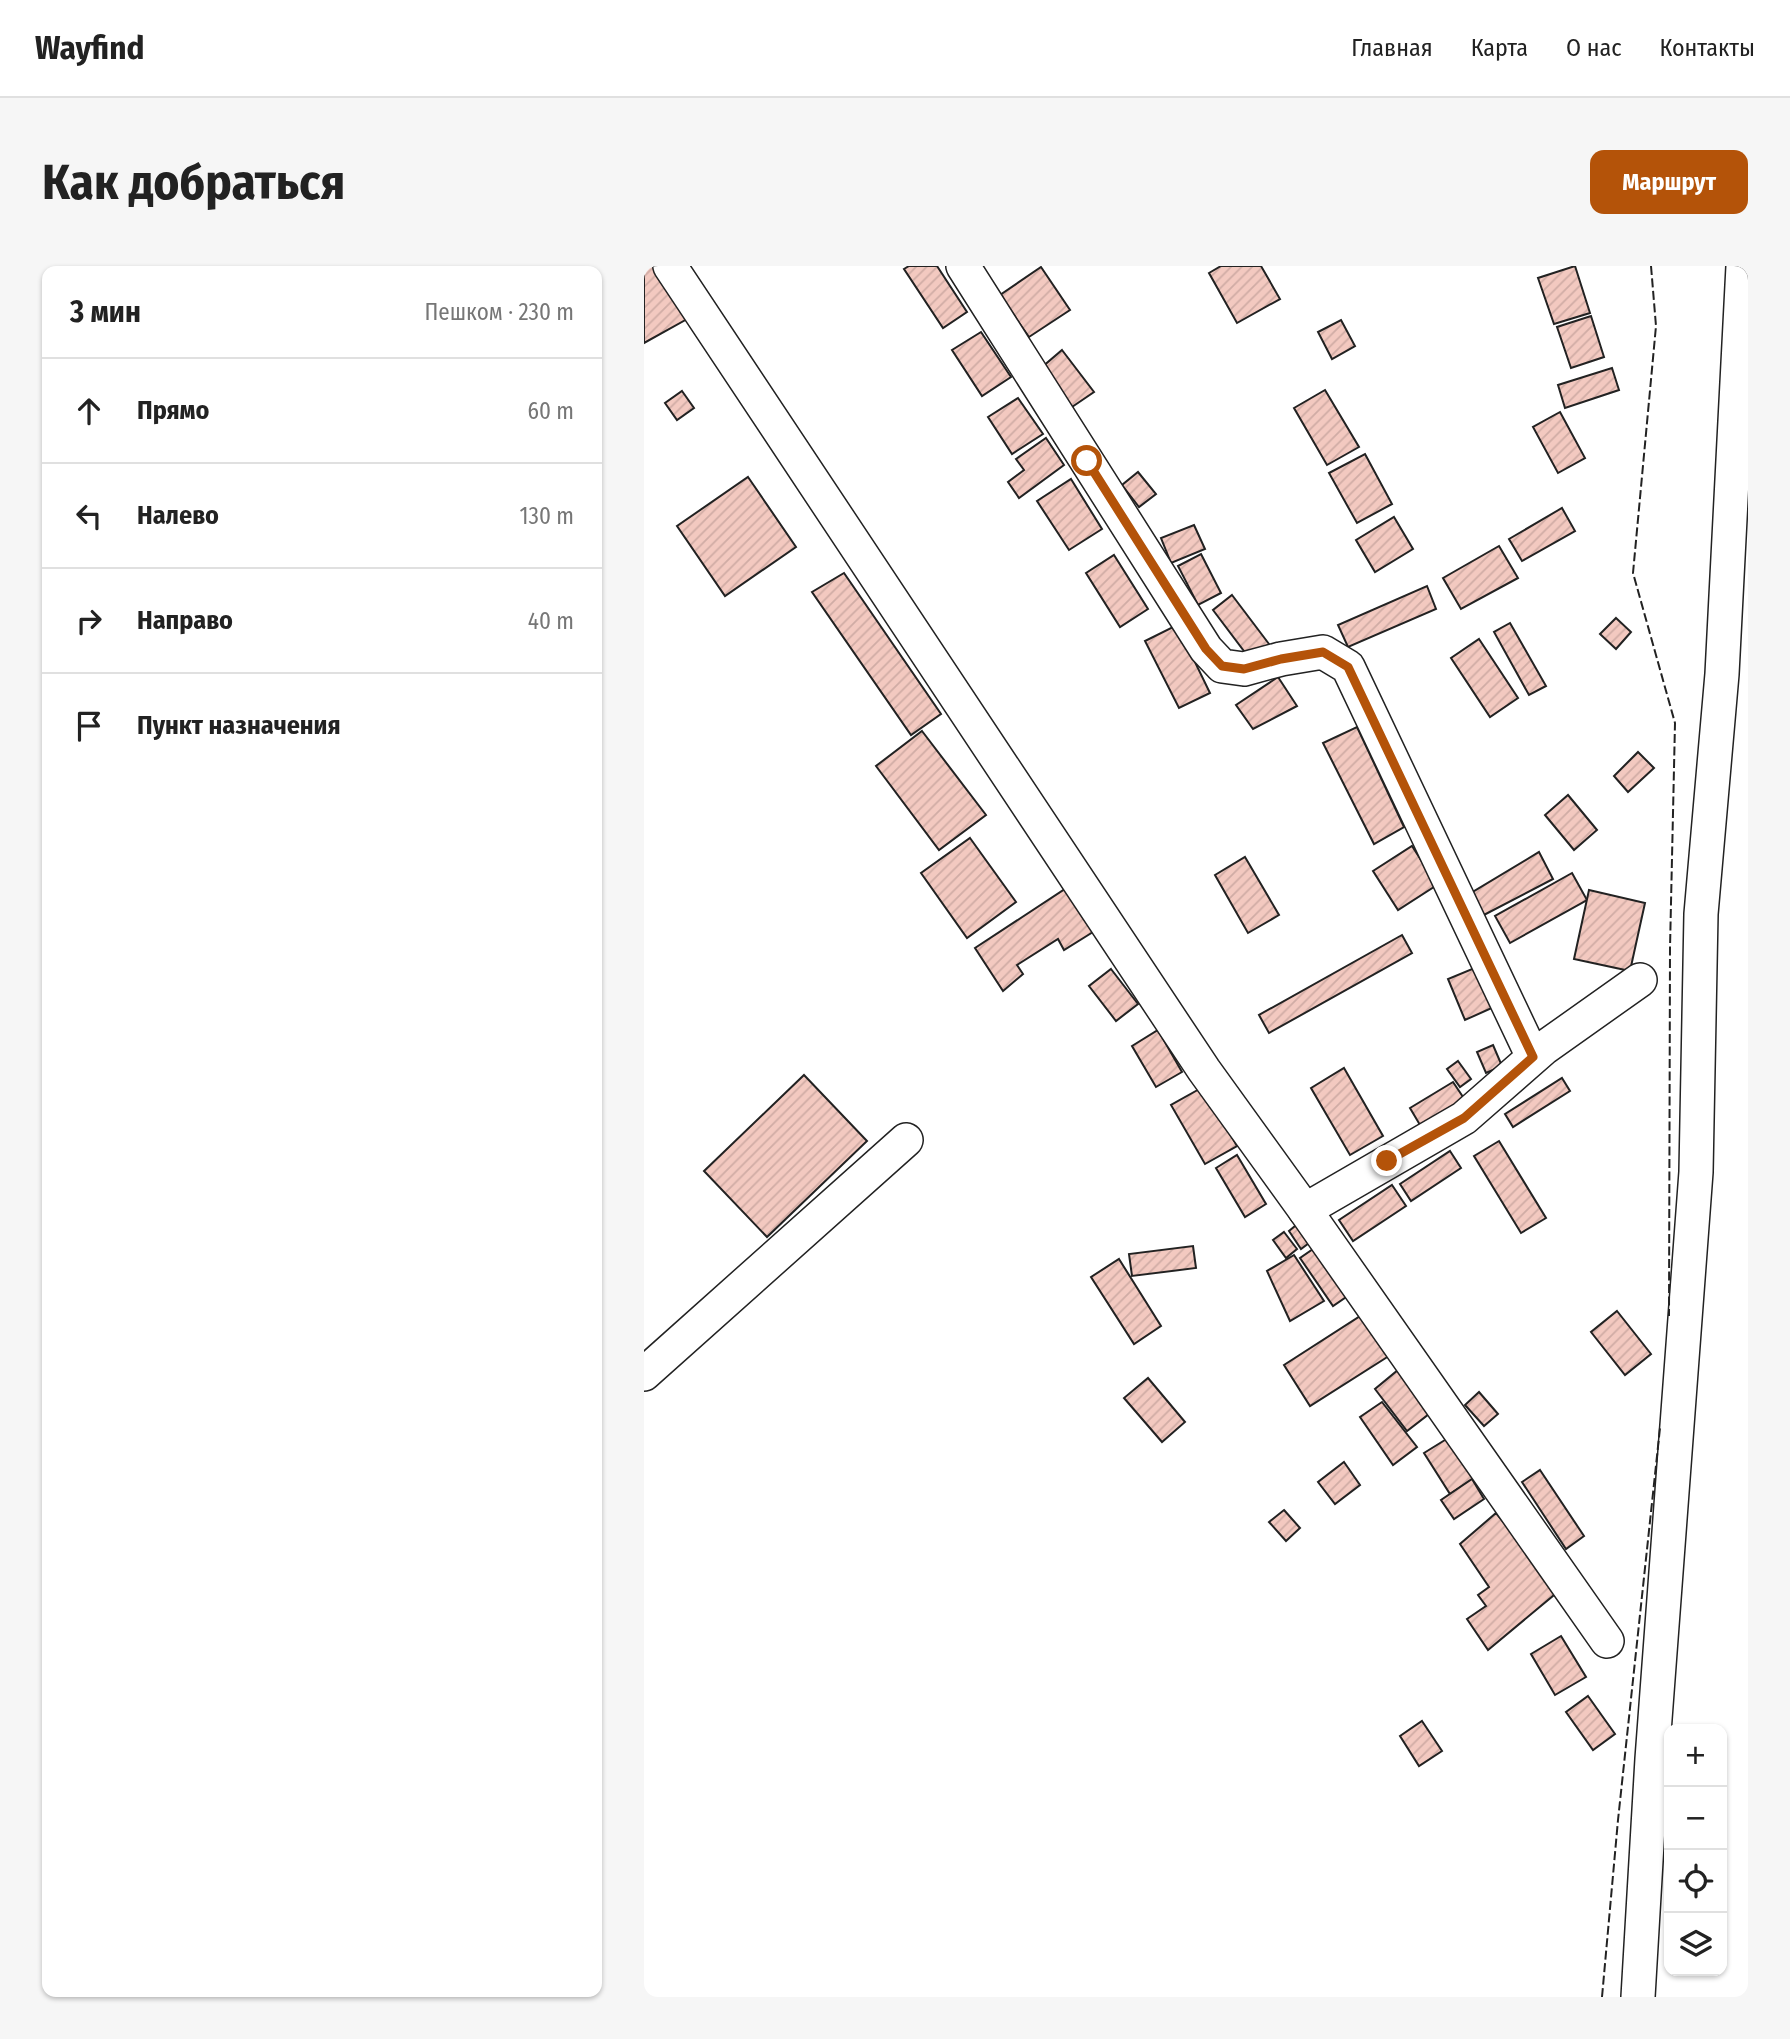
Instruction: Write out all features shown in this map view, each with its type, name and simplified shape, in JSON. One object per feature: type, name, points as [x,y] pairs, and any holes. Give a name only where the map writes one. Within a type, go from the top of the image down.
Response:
[{"type":"street","points":[[670,266],[1205,1070],[1607,1641]]},
{"type":"street","points":[[963,266],[1206,649],[1222,666],[1244,669],[1323,652],[1348,667],[1533,1057]]},
{"type":"street","points":[[1638,1997],[1652,1759],[1696,1172],[1701,914],[1722,674],[1744,266]]},
{"type":"street","points":[[1305,1210],[1464,1118],[1533,1057],[1640,980]]},
{"type":"street","points":[[644,1374],[906,1140]]},
{"type":"building","points":[[644,266],[653,266],[689,318],[644,343]]},
{"type":"building","points":[[909,266],[937,266],[967,312],[943,328],[904,269]]},
{"type":"building","points":[[1221,266],[1261,266],[1280,299],[1237,323],[1209,273]]},
{"type":"building","points":[[1575,266],[1590,313],[1554,324],[1538,278]]},
{"type":"building","points":[[1041,267],[1070,310],[1029,337],[1000,295]]},
{"type":"building","points":[[1591,316],[1604,357],[1571,368],[1557,327]]},
{"type":"building","points":[[1341,320],[1355,346],[1332,359],[1318,332]]},
{"type":"building","points":[[981,332],[1011,377],[982,396],[952,350]]},
{"type":"building","points":[[1062,350],[1094,392],[1072,407],[1041,368]]},
{"type":"building","points":[[1612,368],[1619,390],[1565,408],[1558,385]]},
{"type":"building","points":[[1325,390],[1359,447],[1327,465],[1294,408]]},
{"type":"building","points":[[682,391],[694,408],[677,420],[665,403]]},
{"type":"building","points":[[1018,398],[1043,434],[1012,454],[988,417]]},
{"type":"building","points":[[1560,412],[1585,458],[1558,473],[1533,427]]},
{"type":"building","points":[[1046,438],[1064,465],[1019,498],[1008,482],[1024,470],[1016,459]]},
{"type":"building","points":[[1365,454],[1392,504],[1357,523],[1329,473]]},
{"type":"building","points":[[1138,472],[1156,494],[1139,507],[1122,485]]},
{"type":"building","points":[[748,477],[796,547],[725,596],[677,526]]},
{"type":"building","points":[[1071,479],[1102,529],[1069,550],[1037,501]]},
{"type":"building","points":[[1562,508],[1575,531],[1522,561],[1509,539]]},
{"type":"building","points":[[1394,517],[1413,549],[1375,572],[1356,540]]},
{"type":"building","points":[[1194,525],[1205,549],[1171,563],[1161,538]]},
{"type":"building","points":[[1499,546],[1518,578],[1461,609],[1443,578]]},
{"type":"building","points":[[1201,554],[1221,593],[1198,605],[1178,566]]},
{"type":"building","points":[[1114,555],[1148,609],[1120,627],[1086,573]]},
{"type":"building","points":[[844,573],[941,714],[911,735],[812,592]]},
{"type":"building","points":[[1427,586],[1436,609],[1348,647],[1338,625]]},
{"type":"building","points":[[1232,595],[1269,644],[1250,659],[1213,610]]},
{"type":"building","points":[[1616,618],[1631,632],[1616,649],[1600,634]]},
{"type":"building","points":[[1510,623],[1546,686],[1529,695],[1494,632]]},
{"type":"building","points":[[1177,625],[1210,693],[1179,708],[1145,641]]},
{"type":"building","points":[[1479,639],[1518,698],[1490,717],[1451,658]]},
{"type":"building","points":[[1278,677],[1297,706],[1253,729],[1236,705]]},
{"type":"building","points":[[1357,727],[1404,827],[1374,844],[1323,743]]},
{"type":"building","points":[[922,731],[986,815],[939,850],[876,766]]},
{"type":"building","points":[[1638,752],[1654,768],[1628,792],[1614,776]]},
{"type":"building","points":[[1568,795],[1597,830],[1574,850],[1545,815]]},
{"type":"building","points":[[970,838],[1016,902],[967,938],[921,873]]},
{"type":"building","points":[[1412,846],[1437,885],[1398,910],[1373,871]]},
{"type":"building","points":[[1539,852],[1553,879],[1480,917],[1471,893]]},
{"type":"building","points":[[1245,857],[1279,915],[1248,933],[1215,875]]},
{"type":"building","points":[[1572,873],[1587,900],[1510,943],[1495,916]]},
{"type":"building","points":[[1065,889],[1093,932],[1064,950],[1058,939],[1017,965],[1023,974],[1003,991],[975,948]]},
{"type":"building","points":[[1589,890],[1645,903],[1630,971],[1574,959]]},
{"type":"building","points":[[1402,935],[1412,953],[1269,1033],[1259,1015]]},
{"type":"building","points":[[1477,967],[1494,1007],[1465,1020],[1448,979]]},
{"type":"building","points":[[1111,969],[1138,1004],[1116,1021],[1089,986]]},
{"type":"building","points":[[1158,1030],[1182,1072],[1156,1087],[1132,1046]]},
{"type":"building","points":[[1493,1045],[1502,1066],[1486,1073],[1477,1052]]},
{"type":"building","points":[[1458,1061],[1471,1079],[1460,1087],[1447,1069]]},
{"type":"building","points":[[1344,1068],[1383,1136],[1350,1155],[1311,1088]]},
{"type":"building","points":[[804,1075],[867,1141],[767,1237],[704,1171]]},
{"type":"building","points":[[1562,1078],[1570,1091],[1513,1127],[1505,1114]]},
{"type":"building","points":[[1453,1082],[1465,1100],[1420,1125],[1410,1108]]},
{"type":"building","points":[[1203,1087],[1237,1146],[1205,1164],[1171,1105]]},
{"type":"building","points":[[1499,1141],[1546,1218],[1521,1233],[1474,1156]]},
{"type":"building","points":[[1450,1151],[1461,1168],[1411,1201],[1400,1184]]},
{"type":"building","points":[[1237,1155],[1266,1204],[1245,1217],[1216,1168]]},
{"type":"building","points":[[1392,1185],[1406,1206],[1353,1241],[1339,1220]]},
{"type":"building","points":[[1300,1222],[1313,1240],[1301,1249],[1289,1231]]},
{"type":"building","points":[[1284,1232],[1297,1249],[1286,1258],[1273,1240]]},
{"type":"building","points":[[1319,1245],[1352,1293],[1333,1306],[1300,1258]]},
{"type":"building","points":[[1193,1246],[1196,1268],[1132,1276],[1129,1254]]},
{"type":"building","points":[[1294,1255],[1324,1301],[1290,1321],[1267,1271]]},
{"type":"building","points":[[1119,1259],[1161,1326],[1134,1344],[1091,1277]]},
{"type":"building","points":[[1617,1311],[1651,1354],[1625,1375],[1591,1332]]},
{"type":"building","points":[[1365,1313],[1392,1354],[1310,1406],[1284,1365]]},
{"type":"building","points":[[1404,1365],[1438,1407],[1407,1431],[1375,1389]]},
{"type":"building","points":[[1148,1378],[1185,1422],[1162,1442],[1124,1398]]},
{"type":"building","points":[[1479,1392],[1498,1414],[1484,1426],[1465,1405]]},
{"type":"building","points":[[1382,1402],[1417,1447],[1393,1465],[1360,1417]]},
{"type":"building","points":[[1453,1435],[1479,1475],[1450,1494],[1424,1453]]},
{"type":"building","points":[[1344,1462],[1360,1485],[1335,1504],[1318,1482]]},
{"type":"building","points":[[1540,1470],[1584,1536],[1566,1549],[1522,1482]]},
{"type":"building","points":[[1472,1479],[1484,1499],[1454,1519],[1441,1500]]},
{"type":"building","points":[[1284,1510],[1300,1528],[1286,1541],[1269,1522]]},
{"type":"building","points":[[1496,1513],[1560,1590],[1488,1650],[1467,1619],[1486,1606],[1478,1595],[1489,1587],[1460,1544]]},
{"type":"building","points":[[1561,1636],[1586,1677],[1555,1695],[1531,1654]]},
{"type":"building","points":[[1588,1696],[1615,1734],[1593,1750],[1566,1712]]},
{"type":"building","points":[[1422,1721],[1442,1751],[1419,1766],[1400,1736]]},
{"type":"fence","points":[[1651,266],[1656,326],[1633,573],[1675,723],[1670,948],[1669,1316]]},
{"type":"fence","points":[[1602,1997],[1660,1428]]},
{"type":"route","points":[[1087,461],[1206,649],[1222,666],[1244,669],[1323,652],[1348,667],[1533,1057],[1464,1118],[1387,1161]]}]
